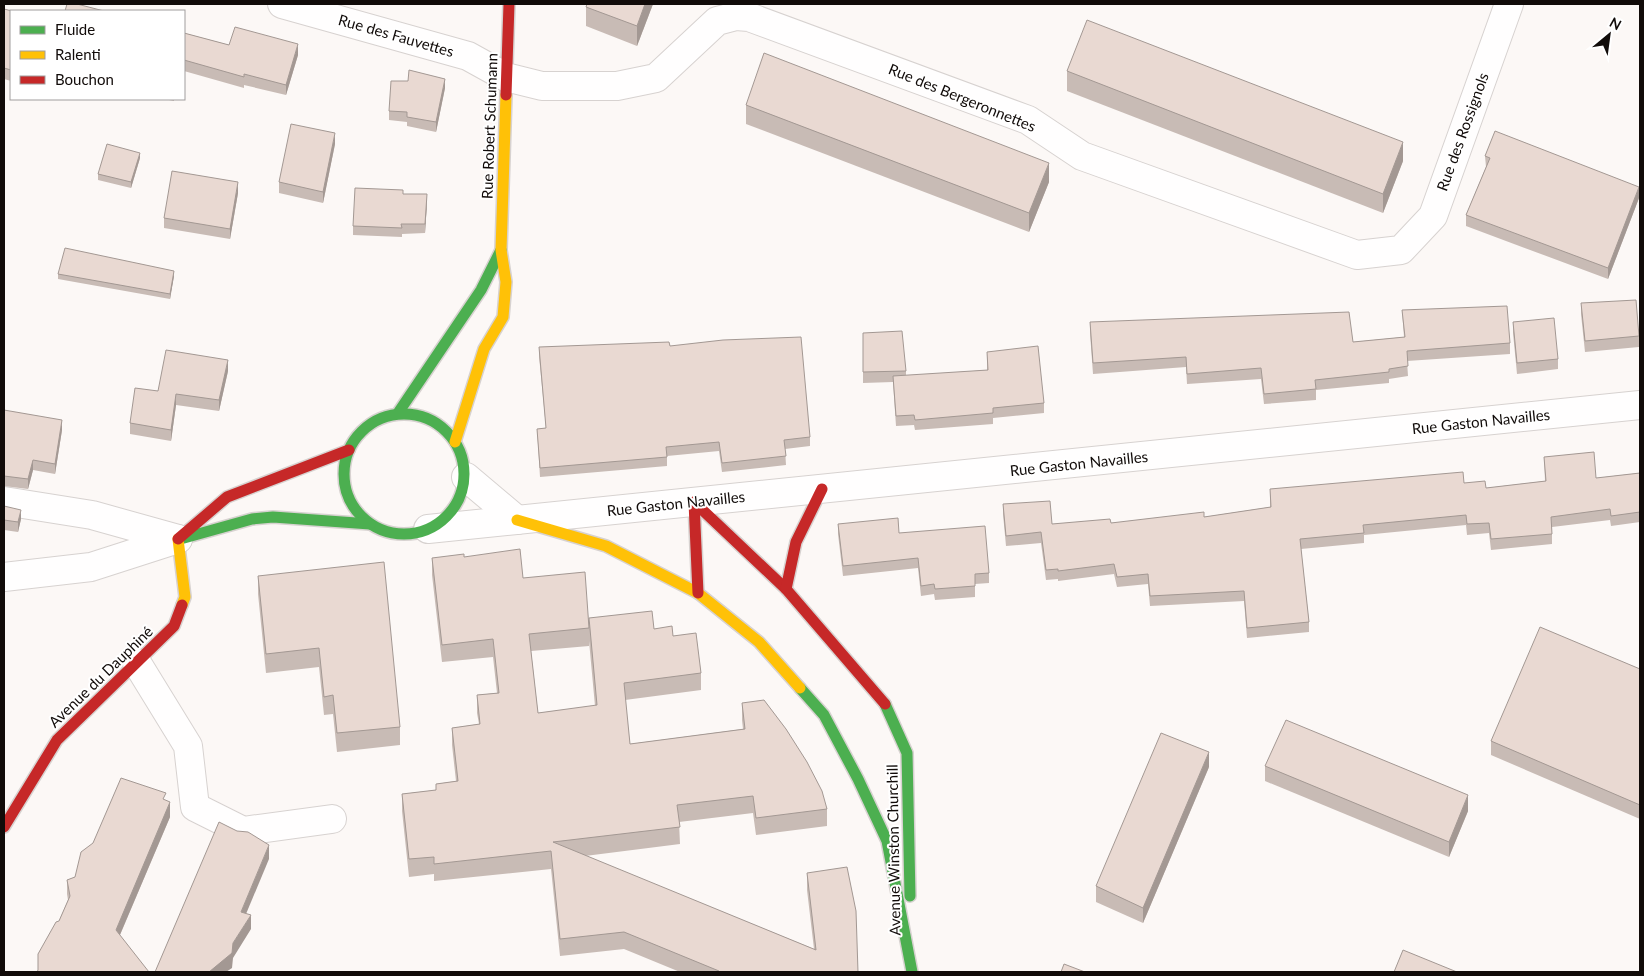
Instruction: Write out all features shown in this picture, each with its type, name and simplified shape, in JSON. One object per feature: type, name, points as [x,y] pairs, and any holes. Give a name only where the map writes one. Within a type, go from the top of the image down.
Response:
[{"type":"street","name":"Rue des Fauvettes","points":[[282,4],[468,56],[506,77],[542,86],[617,86],[656,78],[717,21]]},
{"type":"street","name":"Rue Robert Schumann","points":[[455,442],[484,349],[503,317],[506,282],[501,250],[509,4]]},
{"type":"street","name":"Rue des Rossignols","points":[[1401,250],[1433,216],[1509,4]]},
{"type":"street","name":"Rue des Bergeronnettes","points":[[717,21],[736,16],[749,17],[1028,120],[1082,156],[1357,255],[1401,250]]},
{"type":"street","name":"Rue Robert Schumann","points":[[398,413],[481,290],[501,250]]},
{"type":"street","name":"Rue Gaston Navailles","points":[[428,529],[1640,405]]},
{"type":"street","points":[[4,577],[91,567],[178,539],[252,519],[274,517],[370,524],[395,533],[408,534],[428,529],[445,518],[458,501],[466,477],[464,464],[455,442],[440,424],[421,415],[398,413],[378,420],[362,429],[354,438],[343,467],[345,489],[355,509],[370,524]]},
{"type":"street","points":[[178,539],[227,497],[349,450]]},
{"type":"street","points":[[466,477],[517,520]]},
{"type":"street","points":[[786,589],[796,542],[822,489]]},
{"type":"street","points":[[4,501],[92,515],[178,539]]},
{"type":"street","points":[[694,502],[698,593]]},
{"type":"street","name":"Avenue Winston Churchill","points":[[694,502],[786,589],[883,700],[907,753],[912,972]]},
{"type":"street","name":"Avenue Winston Churchill","points":[[517,520],[606,546],[698,593],[759,642],[824,715],[858,778],[887,841],[912,972]]},
{"type":"street","name":"Avenue du Dauphiné","points":[[4,827],[57,740],[174,626],[185,598],[178,539]]},
{"type":"street","points":[[137,663],[188,746],[195,807],[243,831],[332,819]]},
{"type":"building","points":[[67,4],[77,4],[100,10],[65,10]]},
{"type":"building","points":[[587,4],[645,4],[637,26],[586,7]]},
{"type":"building","points":[[4,9],[10,10],[10,70],[4,68]]},
{"type":"building","points":[[1087,20],[1403,142],[1383,194],[1067,71]]},
{"type":"building","points":[[235,27],[298,44],[286,85],[244,74],[244,77],[185,60],[185,33],[229,45]]},
{"type":"building","points":[[764,53],[1049,163],[1029,213],[746,105]]},
{"type":"building","points":[[409,70],[445,79],[436,122],[407,117],[407,112],[389,111],[391,81],[408,81]]},
{"type":"building","points":[[291,124],[335,133],[323,192],[279,182]]},
{"type":"building","points":[[1495,131],[1639,187],[1608,268],[1466,215],[1490,158],[1485,156]]},
{"type":"building","points":[[107,144],[140,153],[131,182],[98,174]]},
{"type":"building","points":[[172,171],[238,182],[230,229],[164,218]]},
{"type":"building","points":[[355,188],[403,190],[403,194],[427,194],[425,224],[401,224],[402,228],[353,226]]},
{"type":"building","points":[[65,248],[174,271],[170,294],[58,274]]},
{"type":"building","points":[[1636,300],[1639,336],[1585,341],[1581,303]]},
{"type":"building","points":[[1507,306],[1510,343],[1407,351],[1408,366],[1389,369],[1389,372],[1315,380],[1316,389],[1264,394],[1261,368],[1187,374],[1186,357],[1093,363],[1090,322],[1349,312],[1353,342],[1405,337],[1402,310]]},
{"type":"building","points":[[1554,318],[1558,359],[1517,363],[1513,322]]},
{"type":"building","points":[[902,331],[906,371],[863,372],[863,333]]},
{"type":"building","points":[[801,337],[810,437],[784,440],[786,456],[722,463],[719,442],[666,447],[667,457],[540,468],[537,429],[546,428],[539,347],[669,342],[670,346],[723,340]]},
{"type":"building","points":[[1038,346],[1044,403],[993,408],[993,413],[915,420],[914,415],[896,416],[893,376],[988,370],[987,352]]},
{"type":"building","points":[[166,350],[228,360],[219,400],[176,394],[171,430],[130,423],[135,388],[158,391]]},
{"type":"building","points":[[4,410],[62,420],[55,464],[33,460],[28,479],[4,476]]},
{"type":"building","points":[[1594,452],[1596,478],[1640,473],[1640,512],[1611,516],[1610,509],[1551,517],[1552,534],[1491,539],[1489,523],[1467,524],[1466,515],[1363,525],[1364,533],[1300,539],[1309,622],[1247,628],[1244,591],[1150,596],[1148,574],[1117,577],[1114,564],[1058,571],[1058,569],[1046,570],[1041,532],[1006,536],[1003,504],[1050,501],[1052,524],[1110,519],[1111,523],[1204,512],[1204,517],[1271,507],[1270,489],[1463,472],[1464,483],[1485,481],[1486,488],[1546,481],[1544,457]]},
{"type":"building","points":[[4,506],[21,510],[18,522],[4,520]]},
{"type":"building","points":[[898,518],[899,533],[985,526],[989,573],[975,574],[975,586],[935,589],[934,584],[921,586],[918,558],[843,566],[838,524]]},
{"type":"building","points":[[520,549],[523,578],[585,572],[589,628],[529,634],[538,713],[597,705],[589,618],[652,611],[654,629],[672,626],[673,636],[696,633],[701,673],[624,683],[630,744],[745,729],[742,703],[764,700],[786,729],[807,762],[822,791],[827,809],[756,818],[753,796],[677,805],[680,827],[553,842],[816,950],[807,873],[847,867],[856,911],[858,972],[718,972],[624,932],[560,939],[551,851],[434,864],[434,857],[409,859],[402,794],[436,790],[436,784],[458,781],[452,728],[480,724],[477,695],[499,693],[493,639],[442,645],[432,558],[464,554],[464,557]]},
{"type":"building","points":[[384,562],[400,727],[337,733],[333,695],[324,697],[319,648],[266,654],[258,576]]},
{"type":"building","points":[[1540,627],[1640,669],[1640,805],[1491,741]]},
{"type":"building","points":[[1286,720],[1468,795],[1449,842],[1265,766]]},
{"type":"building","points":[[1161,733],[1209,752],[1143,908],[1096,886]]},
{"type":"building","points":[[121,778],[166,793],[163,799],[170,802],[116,930],[149,972],[37,972],[38,954],[56,922],[59,921],[70,896],[67,880],[75,877],[81,852],[93,843]]},
{"type":"building","points":[[219,822],[237,831],[248,832],[269,845],[241,912],[251,915],[233,943],[232,953],[209,972],[155,972]]},
{"type":"building","points":[[1403,950],[1457,972],[1394,972]]},
{"type":"building","points":[[1064,964],[1085,972],[1061,972]]},
{"type":"traffic: fast","points":[[398,413],[481,290],[501,250]]},
{"type":"traffic: fast","points":[[404,414],[427,418],[447,431],[460,451],[464,474],[460,497],[447,517],[427,530],[404,534],[381,530],[361,517],[348,497],[344,474],[348,451],[361,431],[381,418],[404,414]]},
{"type":"traffic: fast","points":[[184,538],[252,519],[273,517],[370,524]]},
{"type":"traffic: fast","points":[[800,688],[824,715],[858,779],[887,841],[912,972]]},
{"type":"traffic: fast","points":[[885,704],[907,753],[910,896]]},
{"type":"traffic: slow","points":[[455,442],[484,349],[503,317],[506,282],[501,250],[506,95]]},
{"type":"traffic: slow","points":[[517,520],[606,546],[698,593],[759,642],[800,688]]},
{"type":"traffic: slow","points":[[178,539],[185,597],[182,605]]},
{"type":"traffic: jam","points":[[506,95],[509,4]]},
{"type":"traffic: jam","points":[[178,539],[227,497],[349,450]]},
{"type":"traffic: jam","points":[[786,589],[796,542],[822,489]]},
{"type":"traffic: jam","points":[[694,502],[786,589],[885,704]]},
{"type":"traffic: jam","points":[[694,502],[698,593]]},
{"type":"traffic: jam","points":[[4,827],[57,740],[174,626],[182,605]]}]
